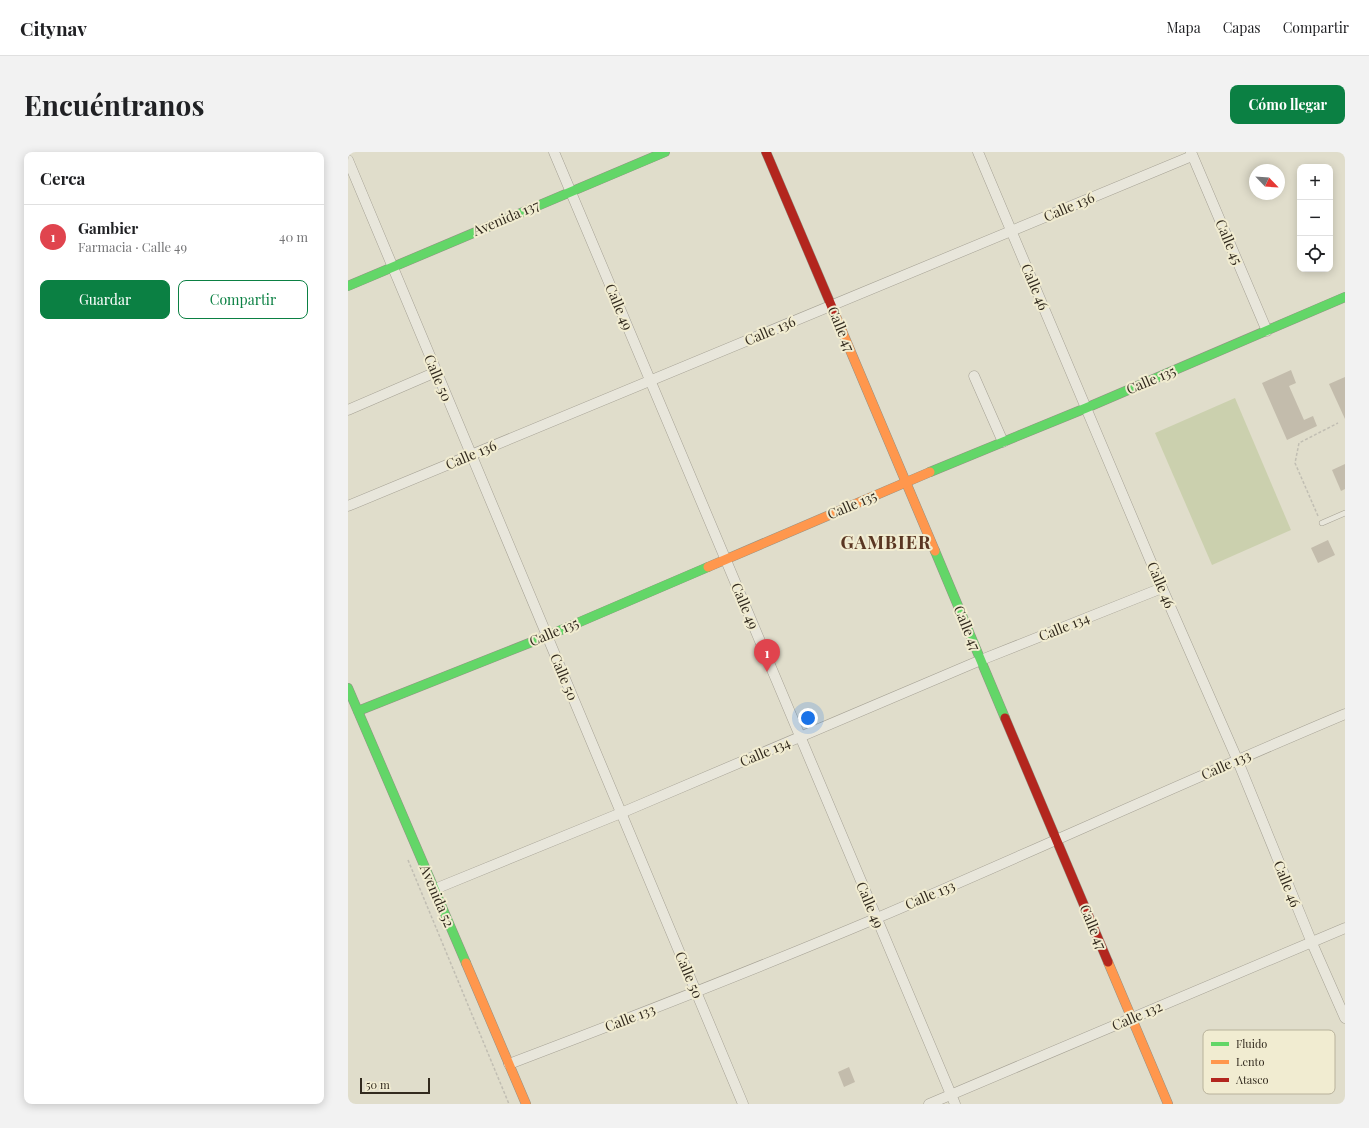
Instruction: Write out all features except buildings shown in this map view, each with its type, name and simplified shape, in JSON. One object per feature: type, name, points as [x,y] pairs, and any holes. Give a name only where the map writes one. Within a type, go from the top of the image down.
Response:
[{"type":"street","name":"Calle 49","points":[[554,152],[953,1100]]},
{"type":"street","name":"Avenida 137","points":[[348,286],[392,266],[665,152]]},
{"type":"street","name":"Calle 47","points":[[766,152],[1168,1104]]},
{"type":"street","name":"Calle 46","points":[[978,152],[1162,588],[1237,760],[1312,943],[1345,1018]]},
{"type":"street","name":"Calle 136","points":[[348,506],[1011,231],[1191,154]]},
{"type":"street","name":"Calle 45","points":[[1191,154],[1266,331]]},
{"type":"street","name":"Calle 50","points":[[348,160],[743,1104]]},
{"type":"street","name":"Calle 135","points":[[358,711],[547,636],[725,558],[1086,408],[1345,297]]},
{"type":"street","points":[[348,410],[436,372]]},
{"type":"street","points":[[974,376],[1003,442]]},
{"type":"street","name":"Calle 134","points":[[435,889],[621,813],[981,660],[1162,588]]},
{"type":"street","name":"Avenida 52","points":[[348,688],[526,1104]]},
{"type":"street","name":"Calle 133","points":[[509,1064],[697,993],[1057,841],[1237,760],[1345,714]]},
{"type":"street","name":"Calle 132","points":[[929,1104],[953,1100],[1132,1019],[1345,928]]},
{"type":"lane","points":[[1322,524],[1345,513]]},
{"type":"path","points":[[1322,524],[1295,463],[1299,443],[1338,424]]},
{"type":"path","points":[[408,860],[509,1104]]},
{"type":"green space","points":[[1235,398],[1291,530],[1212,565],[1155,433]]},
{"type":"traffic: fast","points":[[348,286],[665,152]]},
{"type":"traffic: fast","points":[[930,472],[1086,408],[1345,297]]},
{"type":"traffic: fast","points":[[935,551],[1005,718]]},
{"type":"traffic: fast","points":[[358,711],[547,636],[708,567]]},
{"type":"traffic: fast","points":[[348,688],[466,963]]},
{"type":"traffic: slow","points":[[834,312],[935,551]]},
{"type":"traffic: slow","points":[[708,567],[930,472]]},
{"type":"traffic: slow","points":[[1108,962],[1168,1104]]},
{"type":"traffic: slow","points":[[466,963],[526,1104]]},
{"type":"traffic: jam","points":[[766,152],[834,312]]},
{"type":"traffic: jam","points":[[1005,718],[1108,962]]},
{"type":"place","name":"Gambier","points":[[767,672]]},
{"type":"district","name":"GAMBIER","points":[[886,543]]}]
